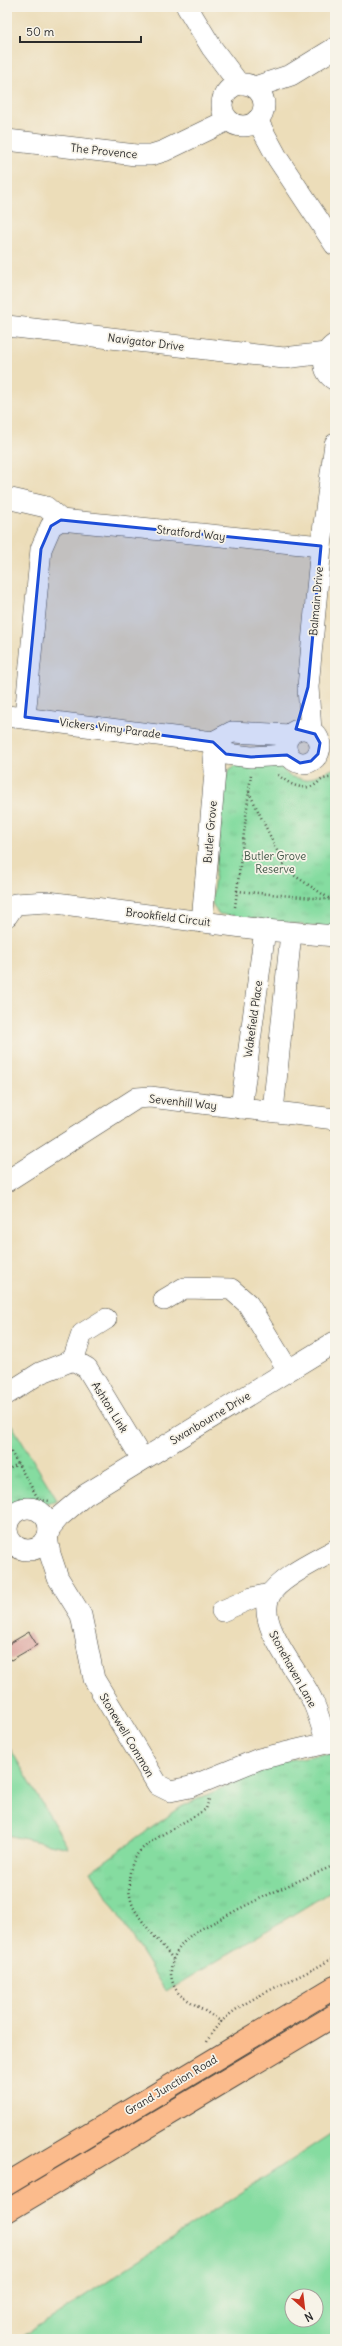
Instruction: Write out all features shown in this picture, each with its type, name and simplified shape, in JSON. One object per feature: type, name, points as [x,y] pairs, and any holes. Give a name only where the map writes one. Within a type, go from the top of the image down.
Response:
[{"type":"highway","name":"Grand Junction Road","points":[[7,2184],[335,1987]]},
{"type":"highway","points":[[7,2211],[335,2015]]},
{"type":"street","points":[[187,7],[212,48],[241,105],[335,245]]},
{"type":"street","name":"The Provence","points":[[7,140],[136,155],[151,155],[164,151],[197,133],[335,48]]},
{"type":"street","name":"Navigator Drive","points":[[7,326],[332,363]]},
{"type":"street","name":"Balmain Drive","points":[[311,744],[308,688],[321,546],[335,444]]},
{"type":"street","points":[[7,498],[46,507],[61,520],[51,526],[41,549],[16,716]]},
{"type":"street","name":"Stratford Way","points":[[61,520],[321,546]]},
{"type":"street","name":"Vickers Vimy Parade","points":[[16,716],[213,742]]},
{"type":"street","points":[[232,732],[311,744],[251,757],[226,754],[213,742],[232,732]]},
{"type":"street","name":"Butler Grove","points":[[202,922],[215,772],[213,742]]},
{"type":"street","name":"Brookfield Circuit","points":[[7,916],[15,904],[48,902],[265,930],[335,936]]},
{"type":"street","name":"Wakefield Place","points":[[241,1108],[265,930]]},
{"type":"street","points":[[273,1111],[291,933]]},
{"type":"street","name":"Sevenhill Way","points":[[7,1181],[137,1098],[150,1097],[335,1119]]},
{"type":"street","points":[[164,1300],[184,1288],[232,1289],[248,1304],[288,1370]]},
{"type":"street","points":[[7,1394],[40,1373],[73,1360],[82,1334],[106,1319]]},
{"type":"street","name":"Swanbourne Drive","points":[[44,1519],[335,1342]]},
{"type":"street","name":"Ashton Link","points":[[73,1360],[87,1368],[142,1459]]},
{"type":"street","points":[[26,1508],[44,1519],[39,1547],[13,1543],[9,1520],[13,1514],[26,1508]]},
{"type":"street","name":"Stonewell Common","points":[[44,1519],[50,1554],[58,1578],[82,1615],[94,1679],[158,1785],[170,1791],[190,1787],[259,1759],[331,1742]]},
{"type":"street","name":"Stonewell Common","points":[[13,1543],[58,1578]]},
{"type":"street","points":[[222,1611],[252,1598],[270,1594],[284,1580],[335,1550]]},
{"type":"street","name":"Stonehaven Lane","points":[[270,1594],[266,1610],[270,1628],[313,1701],[331,1742]]},
{"type":"path","points":[[235,913],[249,792],[251,757]]},
{"type":"path","points":[[277,773],[291,785],[310,787],[324,777],[335,778]]},
{"type":"path","points":[[249,792],[285,867],[292,874],[330,900]]},
{"type":"path","points":[[237,891],[335,900]]},
{"type":"path","points":[[7,1445],[18,1464],[44,1519]]},
{"type":"path","points":[[7,1470],[18,1464]]},
{"type":"path","points":[[7,1508],[21,1498],[44,1519]]},
{"type":"path","points":[[44,1519],[51,1501],[57,1498]]},
{"type":"path","points":[[173,1959],[136,1911],[129,1898],[128,1886],[133,1864],[143,1848],[206,1809],[211,1794]]},
{"type":"path","points":[[222,2022],[180,1995],[175,1988],[170,1971],[173,1959],[180,1946],[191,1935],[258,1899],[335,1865]]},
{"type":"path","points":[[207,2046],[211,2033],[222,2022],[255,1998],[282,1983],[314,1970],[335,1956]]},
{"type":"highlighted area","points":[[61,520],[321,546],[308,687],[296,729],[315,734],[320,743],[318,754],[311,761],[300,763],[287,755],[251,757],[226,754],[213,742],[25,717],[41,549],[51,526]]},
{"type":"green space","name":"Butler Grove Reserve","points":[[236,765],[279,765],[289,776],[306,780],[335,768],[335,929],[218,914],[212,903],[225,778],[230,769]]},
{"type":"green space","points":[[7,1417],[57,1500],[44,1503],[19,1505],[7,1512]]},
{"type":"green space","points":[[7,1743],[68,1848],[7,1835]]},
{"type":"green space","points":[[335,1752],[335,1889],[166,1992],[91,1871],[181,1807],[277,1762]]},
{"type":"green space","points":[[335,2131],[335,2339],[19,2339]]},
{"type":"building","points":[[29,1632],[37,1645],[11,1660],[7,1653],[7,1645]]}]
